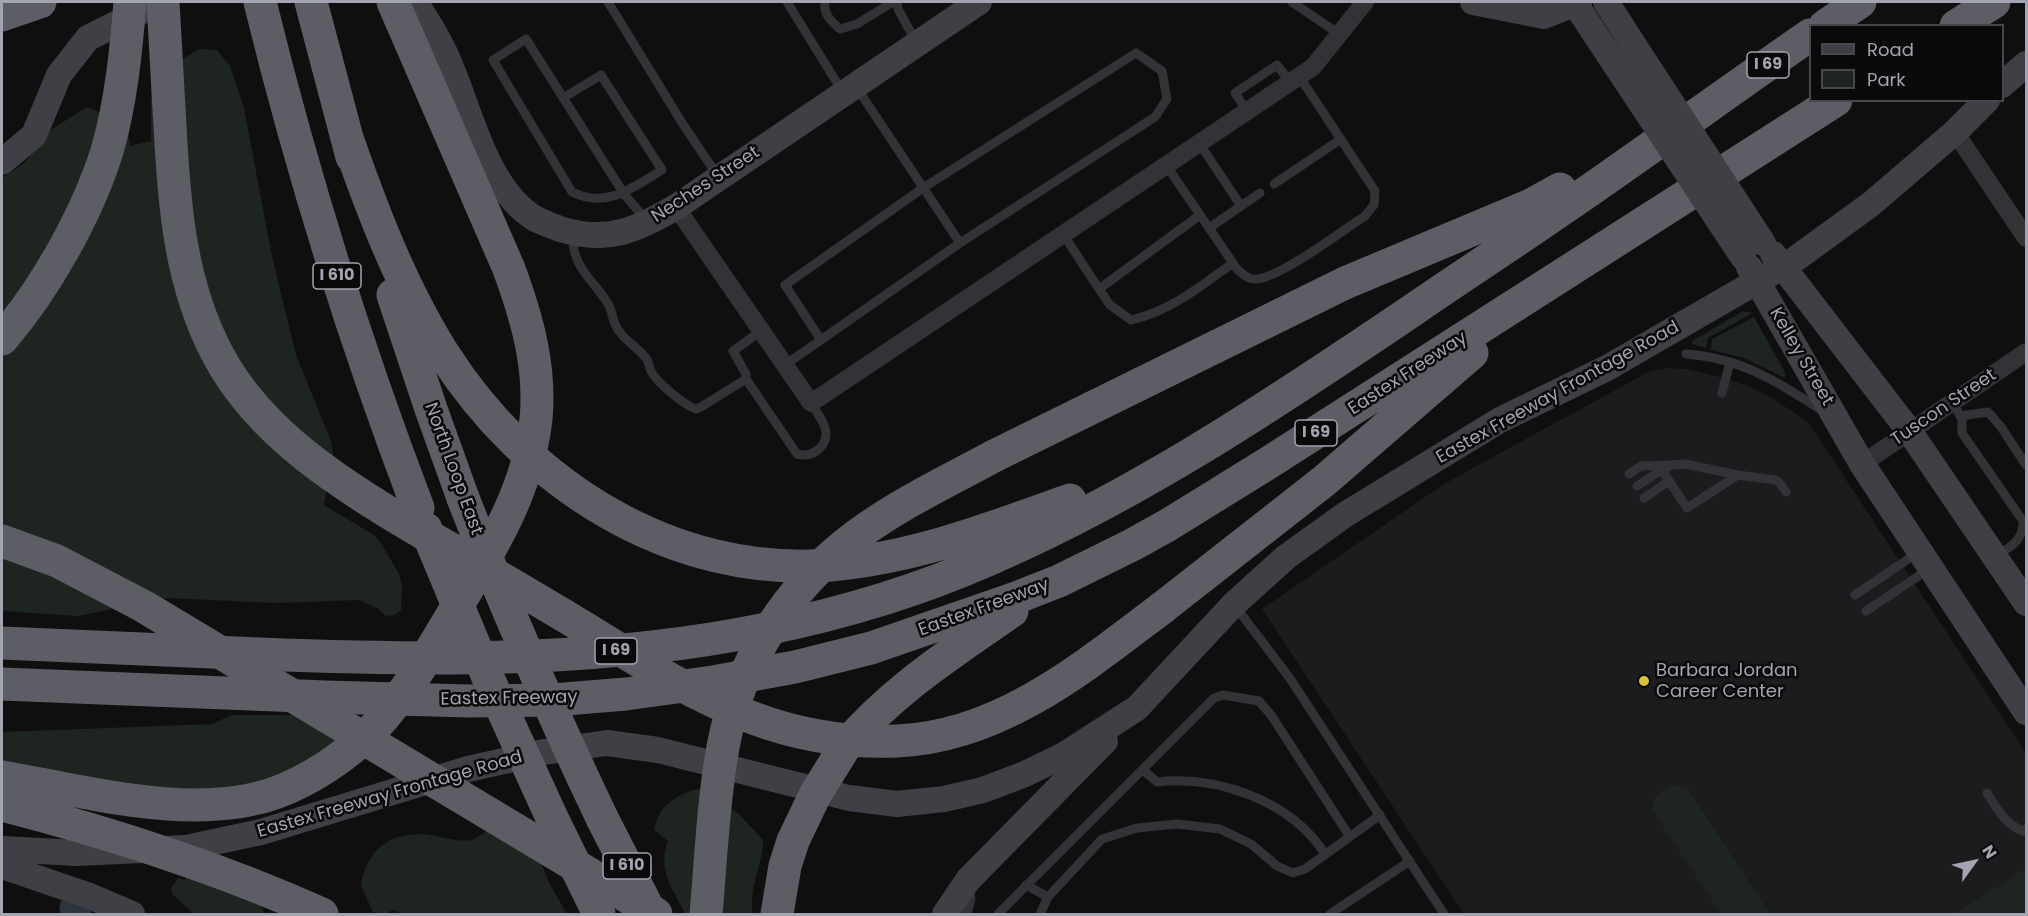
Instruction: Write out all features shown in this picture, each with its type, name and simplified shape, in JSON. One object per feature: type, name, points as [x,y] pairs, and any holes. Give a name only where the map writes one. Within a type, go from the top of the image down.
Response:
[{"type":"highway","points":[[2,15],[40,2]]},
{"type":"highway","points":[[2,339],[27,307],[60,255],[107,152],[119,96],[130,2]]},
{"type":"highway","points":[[165,2],[174,193],[186,266],[204,327],[233,380],[260,412],[299,450],[376,505],[701,695],[758,720],[803,732],[847,740],[900,741],[926,738],[991,718],[1056,685],[1162,608],[1324,481],[1566,272]]},
{"type":"highway","name":"I 610","points":[[260,2],[312,194],[383,417],[489,680],[599,915]]},
{"type":"highway","name":"North Loop East","points":[[310,2],[346,135],[399,313],[463,498],[533,669],[651,915]]},
{"type":"highway","points":[[2,777],[151,803],[183,805],[214,804],[254,798],[294,784],[344,754],[383,718],[428,654],[499,533],[521,487],[531,452],[536,419],[537,386],[532,344],[509,269],[393,2]]},
{"type":"highway","points":[[1828,24],[1860,2]]},
{"type":"highway","points":[[1959,24],[1994,2]]},
{"type":"highway","name":"I 69","points":[[2,642],[390,659],[475,659],[562,655],[628,651],[757,631],[821,616],[898,593],[960,572],[1072,519],[1192,453],[1358,347],[1560,211],[1809,36]]},
{"type":"highway","points":[[706,915],[718,777],[723,745],[738,691],[748,668],[774,623],[819,568],[857,535],[901,507],[994,456],[1345,283],[1531,206],[1725,94]]},
{"type":"highway","name":"Eastex Freeway","points":[[2,684],[470,701],[553,700],[627,694],[713,682],[834,658],[955,620],[1059,581],[1132,545],[1200,507],[1833,102]]},
{"type":"highway","points":[[346,135],[382,231],[427,327],[488,412],[536,461],[578,495],[632,526],[670,543],[705,554],[743,562],[779,566],[830,565],[870,560],[926,548],[1023,517],[1192,453]]},
{"type":"highway","points":[[2,541],[57,561],[143,606],[656,915]]},
{"type":"highway","points":[[777,915],[785,866],[793,841],[815,795],[844,748],[865,723],[910,685],[988,628],[1059,581]]},
{"type":"highway","points":[[2,806],[44,816],[192,862],[322,915]]},
{"type":"main road","points":[[2,162],[34,135],[59,75],[88,38],[149,7],[165,2]]},
{"type":"main road","name":"Neches Street","points":[[415,2],[443,50],[480,141],[499,180],[515,201],[532,217],[573,233],[608,236],[649,223],[676,207],[979,2]]},
{"type":"main road","points":[[1473,2],[1544,16],[1572,2]]},
{"type":"main road","name":"Kelley Street","points":[[1572,2],[1753,250],[1784,266],[1910,432],[2026,603]]},
{"type":"main road","name":"Kelley Street","points":[[1606,2],[1635,47],[1753,250],[1757,280],[1862,464],[2026,712]]},
{"type":"main road","points":[[2004,83],[2026,64]]},
{"type":"main road","name":"Eastex Freeway Frontage Road","points":[[2,849],[77,853],[186,848],[261,832],[468,769],[544,752],[607,743],[658,750],[849,798],[897,804],[944,799],[983,790],[1025,774],[1064,755],[1137,708],[1233,604],[1286,557],[1346,514],[1500,420],[1607,368],[1784,266],[1871,204],[1955,132],[1985,102]]},
{"type":"main road","points":[[945,915],[968,880],[1137,708]]},
{"type":"main road","points":[[2,866],[87,895],[132,915]]},
{"type":"street","points":[[676,207],[810,403],[1313,67],[1365,2]]},
{"type":"street","points":[[1955,132],[2026,238]]},
{"type":"street","name":"Tuscon Street","points":[[1862,464],[1910,432],[1956,409],[2026,352]]},
{"type":"lane","points":[[608,2],[684,126],[719,178]]},
{"type":"lane","points":[[786,2],[923,188],[960,243]]},
{"type":"lane","points":[[825,2],[829,20],[840,28],[857,24],[895,2],[917,44]]},
{"type":"lane","points":[[1292,2],[1339,34]]},
{"type":"lane","points":[[563,98],[601,75],[662,170],[624,194],[600,199],[586,199],[572,192],[494,60],[526,39],[563,98],[624,194],[649,223]]},
{"type":"lane","points":[[785,365],[821,340],[960,243],[1155,117],[1167,99],[1162,71],[1137,53],[923,188],[784,285],[821,340]]},
{"type":"lane","points":[[1166,165],[1237,269],[1249,278],[1258,279],[1276,274],[1365,216],[1374,205],[1374,191],[1341,139],[1295,79]]},
{"type":"lane","points":[[1274,183],[1341,139]]},
{"type":"lane","points":[[1199,143],[1240,206]]},
{"type":"lane","points":[[1209,228],[1260,193]]},
{"type":"lane","points":[[1099,289],[1200,215]]},
{"type":"lane","points":[[573,233],[572,247],[581,270],[591,278],[609,305],[619,331],[646,358],[651,372],[670,391],[696,409],[746,379]]},
{"type":"lane","points":[[1063,234],[1110,305],[1131,320],[1151,316],[1186,297],[1233,263]]},
{"type":"lane","points":[[761,331],[733,351],[746,374],[746,379],[797,454],[813,454],[826,443],[827,435],[810,403]]},
{"type":"lane","points":[[1686,354],[1730,362],[1767,378],[1838,420]]},
{"type":"lane","points":[[1722,393],[1730,362]]},
{"type":"lane","points":[[1956,409],[1988,412],[2001,427],[2026,465]]},
{"type":"lane","points":[[1956,409],[1962,419],[1962,433],[2023,521],[2025,530],[2017,541],[1995,556]]},
{"type":"lane","points":[[1629,474],[1641,466],[1666,468],[1685,464],[1775,480],[1785,492]]},
{"type":"lane","points":[[1666,468],[1670,481],[1687,508],[1738,475]]},
{"type":"lane","points":[[1637,486],[1666,468]]},
{"type":"lane","points":[[1644,498],[1670,481]]},
{"type":"lane","points":[[1855,595],[1925,560]]},
{"type":"lane","points":[[1866,611],[1925,560]]},
{"type":"lane","points":[[1233,604],[1288,677],[1444,915]]},
{"type":"lane","points":[[999,915],[1026,885],[1088,826],[1214,698],[1223,695],[1259,701],[1271,715],[1350,837]]},
{"type":"lane","points":[[1143,770],[1157,782],[1175,780],[1216,784],[1256,797],[1276,808],[1300,826],[1326,854]]},
{"type":"lane","points":[[1988,794],[2006,821],[2023,831],[2026,829]]},
{"type":"lane","points":[[1040,915],[1048,897],[1102,839],[1137,828],[1177,824],[1220,829],[1251,844],[1277,866],[1293,873],[1305,869],[1380,815]]},
{"type":"lane","points":[[1088,826],[1102,839]]},
{"type":"lane","points":[[1330,915],[1410,861]]},
{"type":"lane","points":[[967,915],[971,895],[968,880]]},
{"type":"lane","points":[[1026,885],[1048,897]]},
{"type":"shaded area","name":"Barbara Jordan Career Center","points":[[1668,368],[1686,369],[1749,386],[1808,422],[2026,753],[2026,914],[1464,914],[1262,609],[1444,484],[1650,371]]},
{"type":"green space","points":[[200,49],[217,50],[230,66],[244,108],[272,256],[296,355],[331,441],[333,454],[324,505],[374,535],[381,543],[399,574],[402,586],[401,611],[394,615],[386,616],[377,608],[359,600],[276,603],[167,598],[78,616],[2,611],[2,178],[23,164],[44,134],[87,107],[127,128],[130,146],[151,141],[151,76]]},
{"type":"green space","points":[[1743,311],[1753,313],[1708,338],[1706,348],[1692,344],[1692,341]]},
{"type":"green space","points":[[1754,317],[1785,372],[1785,378],[1744,358],[1711,350],[1712,339]]},
{"type":"green space","points":[[231,715],[300,715],[361,720],[316,760],[247,788],[186,792],[2,766],[2,732],[213,724]]},
{"type":"green space","points":[[1679,785],[1687,788],[1770,914],[1721,914],[1652,810],[1654,800],[1661,792]]},
{"type":"green space","points":[[696,789],[707,790],[738,813],[763,840],[752,895],[753,914],[685,914],[671,887],[664,861],[668,841],[654,830],[656,821],[668,803]]},
{"type":"green space","points":[[495,826],[538,855],[548,881],[567,914],[405,914],[393,910],[385,914],[373,912],[361,886],[367,864],[379,848],[387,842],[397,837],[420,834],[471,840]]},
{"type":"green space","points":[[2026,868],[2026,914],[1955,914]]},
{"type":"green space","points":[[191,871],[257,898],[265,914],[194,914],[173,895],[171,888],[178,878],[184,880]]},
{"type":"waterway","points":[[73,908],[78,914]]},
{"type":"place","name":"Barbara Jordan Career Center","points":[[1644,681]]}]
